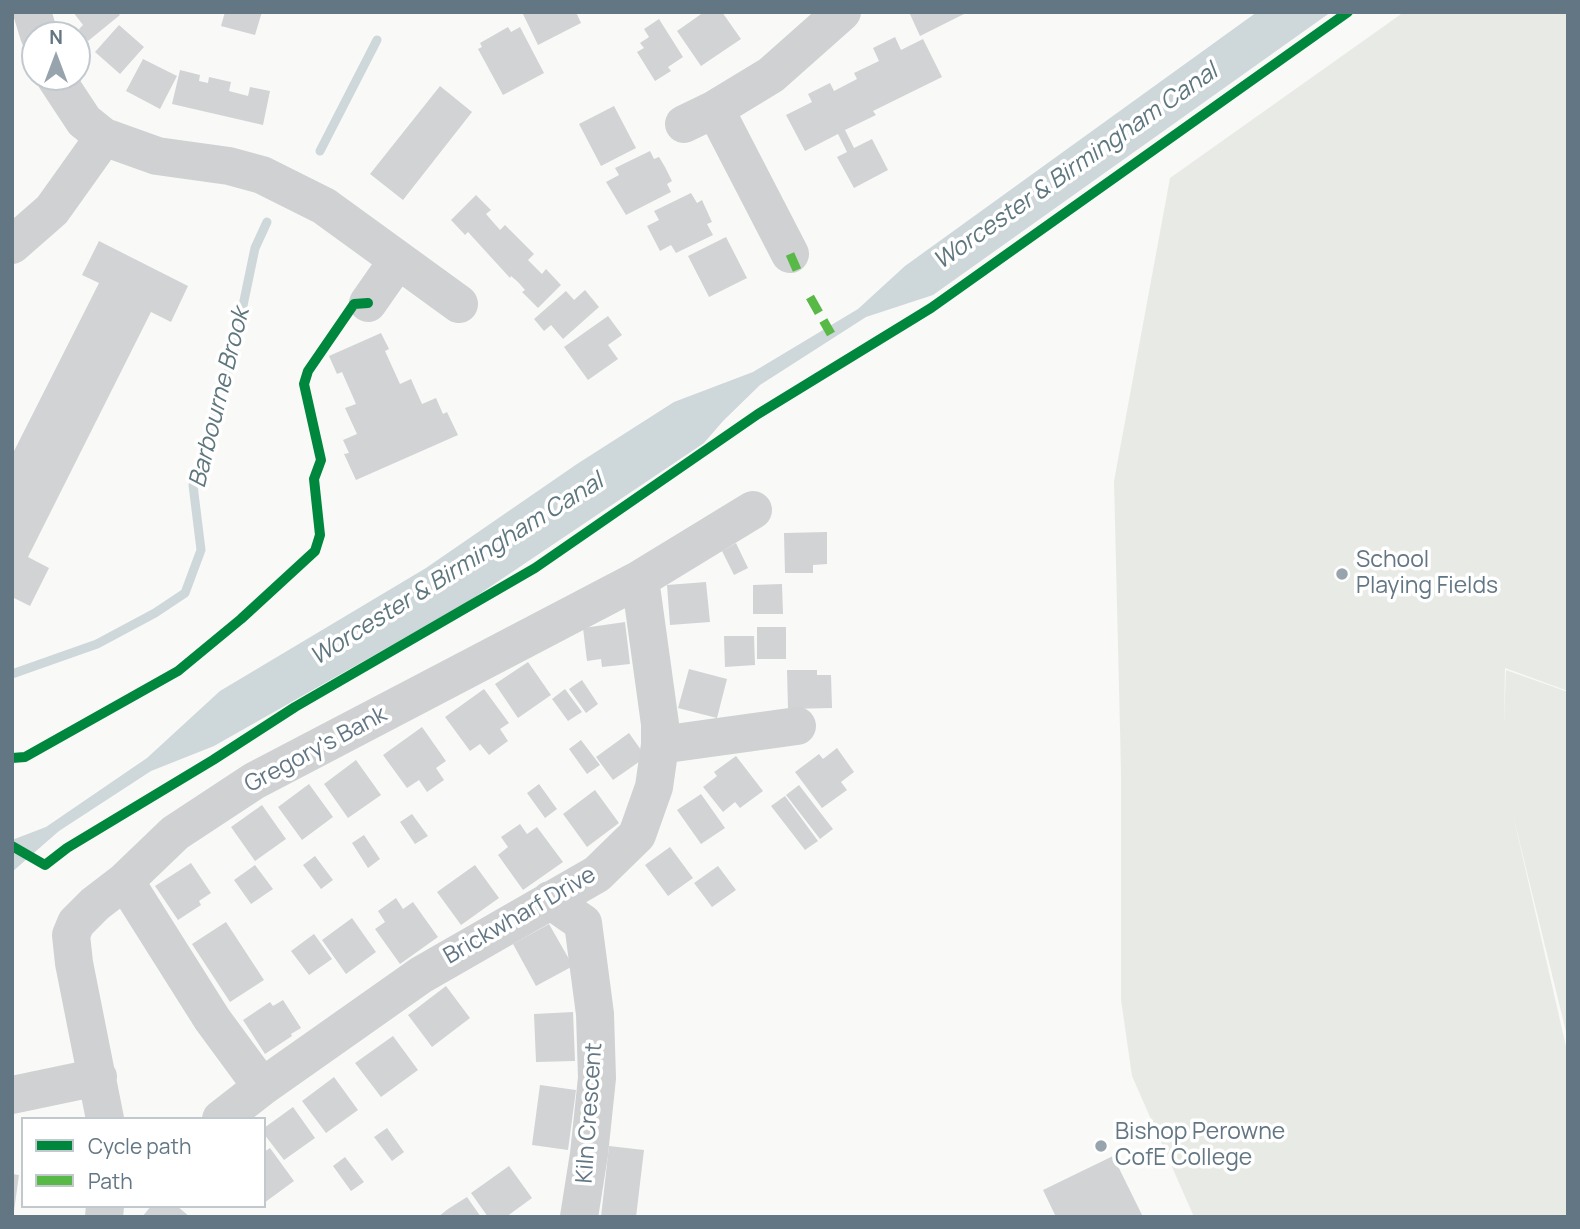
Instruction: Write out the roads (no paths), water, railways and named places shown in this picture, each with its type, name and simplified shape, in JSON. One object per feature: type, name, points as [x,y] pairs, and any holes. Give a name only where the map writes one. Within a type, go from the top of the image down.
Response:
[{"type":"street","points":[[790,254],[700,116],[771,75],[842,12]]},
{"type":"street","points":[[64,91],[84,121],[104,137],[157,156],[229,166],[262,175],[324,206],[458,304]]},
{"type":"street","points":[[12,245],[52,210],[104,137]]},
{"type":"street","points":[[368,303],[398,260]]},
{"type":"street","name":"Gregory's Bank","points":[[105,1117],[71,935],[76,923],[86,913],[125,881],[175,833],[254,781],[640,579],[752,510]]},
{"type":"street","name":"Brickwharf Drive","points":[[224,1117],[421,975],[597,874],[637,835],[654,787],[660,745],[660,724],[640,579]]},
{"type":"street","points":[[660,745],[797,726]]},
{"type":"street","points":[[125,881],[212,1019],[262,1087]]},
{"type":"street","name":"Kiln Crescent","points":[[550,900],[583,923],[596,1014],[597,1078],[588,1166],[579,1217]]},
{"type":"street","points":[[12,1095],[98,1077]]},
{"type":"water","name":"Worcester & Birmingham Canal","points":[[1257,12],[1331,12],[933,295],[866,317],[760,385],[704,443],[466,603],[214,746],[151,771],[59,831],[12,872],[12,840],[46,827],[147,758],[220,691],[426,568],[577,464],[674,402],[753,372],[858,309],[905,266]]},
{"type":"waterway","name":"Barbourne Brook","points":[[320,151],[377,40]]},
{"type":"waterway","name":"Barbourne Brook","points":[[12,674],[97,644],[155,613],[185,593],[201,550],[193,485],[231,363],[255,248],[267,222]]},
{"type":"place","name":"School Playing Fields","points":[[1342,574]]},
{"type":"place","name":"Bishop Perowne CofE College","points":[[1101,1146]]}]
